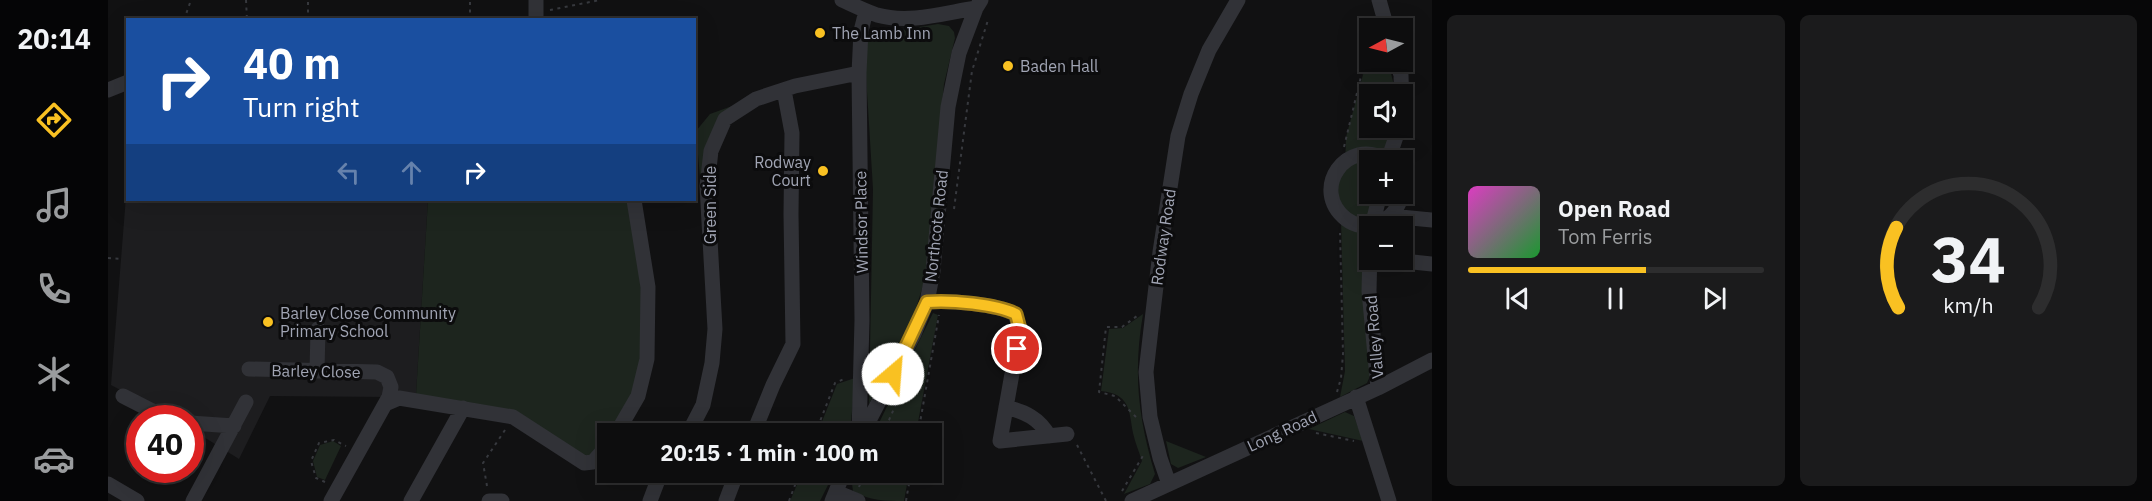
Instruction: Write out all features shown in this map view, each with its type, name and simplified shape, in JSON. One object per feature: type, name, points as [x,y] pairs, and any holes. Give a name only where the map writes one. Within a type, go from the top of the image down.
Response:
[{"type":"street","points":[[842,0],[866,11],[892,18],[910,19],[979,4]]},
{"type":"street","name":"Rodway Road","points":[[1169,484],[1150,417],[1146,372],[1154,303],[1179,136],[1191,94],[1209,50],[1238,0]]},
{"type":"street","points":[[1379,0],[1384,18]]},
{"type":"street","name":"Northcote Road","points":[[866,423],[914,334],[927,302],[933,271],[948,106],[959,52],[979,4]]},
{"type":"street","name":"Windsor Place","points":[[860,423],[862,320],[859,73],[861,32],[866,11]]},
{"type":"street","name":"Green Side","points":[[694,423],[703,405],[712,363],[714,340],[707,186],[711,151],[725,119],[756,99],[784,90],[859,73]]},
{"type":"street","points":[[108,90],[126,83]]},
{"type":"street","points":[[757,423],[793,344],[792,133],[784,90]]},
{"type":"street","points":[[1359,155],[1344,162],[1335,172],[1331,186],[1331,199],[1339,213],[1350,223],[1359,226]]},
{"type":"street","points":[[622,423],[638,396],[647,359],[648,287],[634,201]]},
{"type":"street","points":[[1390,216],[1397,204]]},
{"type":"street","points":[[1413,218],[1432,220]]},
{"type":"street","points":[[1413,262],[1432,264]]},
{"type":"street","name":"Valley Road","points":[[1369,270],[1378,388]]},
{"type":"street","points":[[927,302],[942,301],[1005,309],[1016,314],[1020,329],[1000,441],[1067,434]]},
{"type":"street","points":[[317,371],[318,329]]},
{"type":"street","name":"Long Road","points":[[1127,496],[1169,484],[1378,388],[1432,360]]},
{"type":"street","name":"Barley Close","points":[[249,369],[377,372],[387,377],[391,387],[385,404],[335,495]]},
{"type":"street","points":[[123,396],[141,405]]},
{"type":"street","name":"Valley Road","points":[[1356,397],[1389,501]]},
{"type":"street","points":[[385,404],[399,398],[513,417],[584,463],[593,462],[597,457]]},
{"type":"street","points":[[193,501],[246,402]]},
{"type":"street","points":[[1006,406],[1033,416],[1049,436]]},
{"type":"street","points":[[411,501],[463,408]]},
{"type":"street","points":[[204,424],[234,426]]},
{"type":"street","points":[[650,501],[657,483]]},
{"type":"street","points":[[726,501],[733,483]]},
{"type":"street","points":[[840,483],[834,497],[858,501]]},
{"type":"street","points":[[108,484],[137,501]]},
{"type":"street","points":[[489,501],[502,501]]},
{"type":"path","points":[[185,18],[191,0]]},
{"type":"path","points":[[246,0],[247,18]]},
{"type":"path","points":[[308,0],[308,18]]},
{"type":"path","points":[[470,0],[470,18]]},
{"type":"path","points":[[536,10],[558,10],[600,0]]},
{"type":"path","points":[[1344,162],[1345,136],[1363,68],[1370,14]]},
{"type":"path","points":[[1327,410],[1338,388],[1343,354],[1339,213]]},
{"type":"path","points":[[108,258],[121,259]]},
{"type":"path","points":[[1139,420],[1115,396],[1099,392],[1106,327],[1122,327],[1154,303]]},
{"type":"path","points":[[819,423],[835,383],[861,372]]},
{"type":"path","points":[[489,501],[483,463],[513,417]]},
{"type":"path","points":[[1313,433],[1372,445]]},
{"type":"path","points":[[1067,434],[1072,435],[1106,501]]},
{"type":"path","points":[[1127,496],[1154,436]]},
{"type":"path","points":[[335,495],[316,478],[311,461],[319,443],[334,440],[358,452]]},
{"type":"path","points":[[789,501],[796,483]]},
{"type":"path","points":[[906,501],[909,483]]},
{"type":"shaded area","points":[[938,24],[949,26],[955,38],[944,84],[926,276],[911,324],[869,404],[873,189],[865,59],[868,41],[876,34]]},
{"type":"shaded area","points":[[1364,72],[1391,72],[1394,84],[1360,84]]},
{"type":"shaded area","points":[[1359,89],[1359,138],[1389,138],[1386,150],[1359,150],[1359,204],[1373,204],[1371,216],[1359,216],[1359,270],[1364,270],[1370,376],[1367,383],[1340,397],[1345,371],[1341,221],[1336,184],[1345,168],[1346,137]]},
{"type":"shaded area","points":[[743,102],[708,142],[700,178],[696,131],[710,114]]},
{"type":"shaded area","name":"Barley Close Community Primary School","points":[[126,197],[126,201],[428,201],[416,395],[389,397],[270,396],[239,459],[204,437],[204,405],[149,405],[111,385]]},
{"type":"shaded area","points":[[428,201],[630,201],[644,274],[643,363],[638,383],[616,423],[597,423],[597,451],[589,462],[521,417],[416,395]]},
{"type":"shaded area","points":[[933,313],[938,315],[918,423],[879,423]]},
{"type":"shaded area","points":[[1143,314],[1138,356],[1139,395],[1141,414],[1155,474],[1150,484],[1124,494],[1142,461],[1126,404],[1118,396],[1101,391],[1109,329],[1123,328]]},
{"type":"shaded area","points":[[855,378],[851,423],[821,423],[837,384]]},
{"type":"shaded area","points":[[1345,412],[1354,416],[1363,441],[1309,429]]},
{"type":"shaded area","points":[[333,441],[341,446],[325,480],[317,477],[313,461],[320,445]]},
{"type":"shaded area","points":[[1166,441],[1206,457],[1178,468],[1171,464]]},
{"type":"shaded area","points":[[798,483],[829,483],[820,501],[790,501]]},
{"type":"shaded area","points":[[907,483],[904,501],[871,499],[853,491],[852,484]]},
{"type":"place","name":"The Lamb Inn","points":[[820,33]]},
{"type":"place","name":"Baden Hall","points":[[1008,66]]},
{"type":"place","name":"Rodway Court","points":[[823,171]]},
{"type":"place","name":"Barley Close Community Primary School","points":[[268,322]]},
{"type":"route","points":[[893,374],[914,334],[927,302],[942,301],[1005,309],[1016,314],[1020,329],[1017,349]]}]
